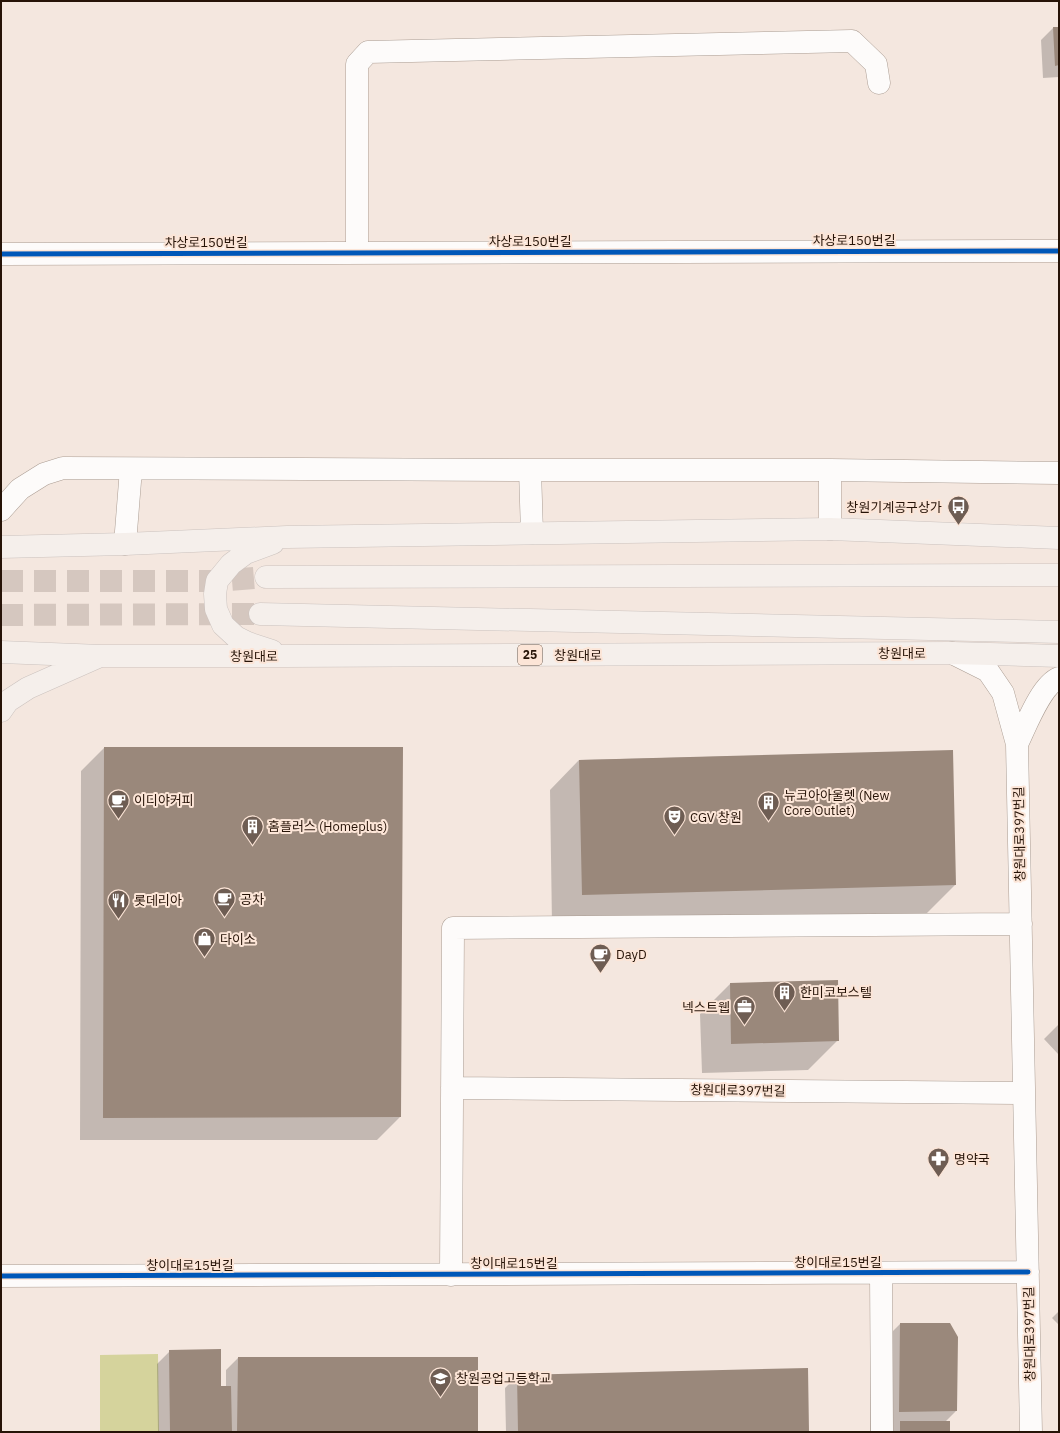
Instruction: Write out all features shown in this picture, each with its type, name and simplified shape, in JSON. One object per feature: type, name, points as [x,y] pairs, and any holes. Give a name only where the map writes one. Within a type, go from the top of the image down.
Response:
[{"type":"main road","points":[[1,547],[125,544],[287,537],[830,529],[1059,538]]},
{"type":"main road","points":[[286,656],[248,643],[236,637],[223,625],[216,610],[215,594],[217,581],[231,564],[246,554],[287,537]]},
{"type":"main road","points":[[266,577],[1059,575]]},
{"type":"main road","points":[[260,614],[1059,632]]},
{"type":"main road","name":"창원대로","points":[[1,652],[101,656],[952,653],[1059,656]]},
{"type":"main road","points":[[1,711],[8,701],[28,688],[101,656]]},
{"type":"street","points":[[357,253],[357,64],[368,52],[852,42],[876,64],[879,83]]},
{"type":"street","name":"차상로150번길","points":[[1,254],[1059,251]]},
{"type":"street","points":[[1,510],[20,489],[44,474],[63,468],[830,470],[1059,473]]},
{"type":"street","points":[[125,544],[131,469]]},
{"type":"street","points":[[530,470],[532,534]]},
{"type":"street","points":[[830,470],[830,529]]},
{"type":"street","points":[[952,653],[988,671],[1003,693],[1017,744]]},
{"type":"street","points":[[1017,744],[1039,698],[1055,680],[1059,678]]},
{"type":"street","name":"창원대로397번길","points":[[1017,744],[1031,1432]]},
{"type":"street","points":[[451,1275],[453,928],[1021,924]]},
{"type":"street","name":"창원대로397번길","points":[[452,1088],[1024,1093]]},
{"type":"street","name":"창이대로15번길","points":[[1,1276],[1028,1272]]},
{"type":"street","points":[[881,1273],[882,1432]]},
{"type":"shaded area","points":[[158,1354],[159,1432],[100,1432],[100,1355]]},
{"type":"building","points":[[1053,27],[1059,27],[1059,65],[1055,66]]},
{"type":"building","name":"홈플러스 (Homeplus)","points":[[104,747],[403,747],[401,1117],[103,1118]]},
{"type":"building","name":"뉴코아아울렛 (New Core Outlet)","points":[[953,750],[956,885],[582,895],[579,760]]},
{"type":"building","name":"한미코보스텔","points":[[838,980],[839,1041],[731,1044],[730,983]]},
{"type":"building","points":[[900,1323],[950,1323],[958,1337],[957,1411],[899,1412]]},
{"type":"building","points":[[221,1349],[221,1386],[231,1386],[232,1432],[170,1432],[169,1350]]},
{"type":"building","points":[[238,1357],[478,1357],[478,1432],[237,1432]]},
{"type":"building","points":[[808,1368],[809,1432],[518,1432],[517,1375]]},
{"type":"building","points":[[900,1421],[950,1421],[950,1432],[900,1432]]},
{"type":"tunnel","points":[[1,581],[217,581],[266,577]]},
{"type":"tunnel","points":[[1,615],[260,614]]},
{"type":"cycle path","points":[[1,254],[1059,251]]},
{"type":"cycle path","points":[[1,1276],[1028,1272]]},
{"type":"place","name":"창원기계공구상가","points":[[958,526]]},
{"type":"place","name":"이디야커피","points":[[119,820]]},
{"type":"place","name":"뉴코아아울렛 (New Core Outlet)","points":[[768,822]]},
{"type":"place","name":"CGV 창원","points":[[675,836]]},
{"type":"place","name":"홈플러스 (Homeplus)","points":[[253,846]]},
{"type":"place","name":"공차","points":[[224,918]]},
{"type":"place","name":"롯데리아","points":[[118,920]]},
{"type":"place","name":"다이소","points":[[205,958]]},
{"type":"place","name":"DayD","points":[[601,974]]},
{"type":"place","name":"한미코보스텔","points":[[785,1012]]},
{"type":"place","name":"넥스트웹","points":[[745,1026]]},
{"type":"place","name":"명약국","points":[[939,1178]]},
{"type":"place","name":"창원공업고등학교","points":[[440,1398]]}]
